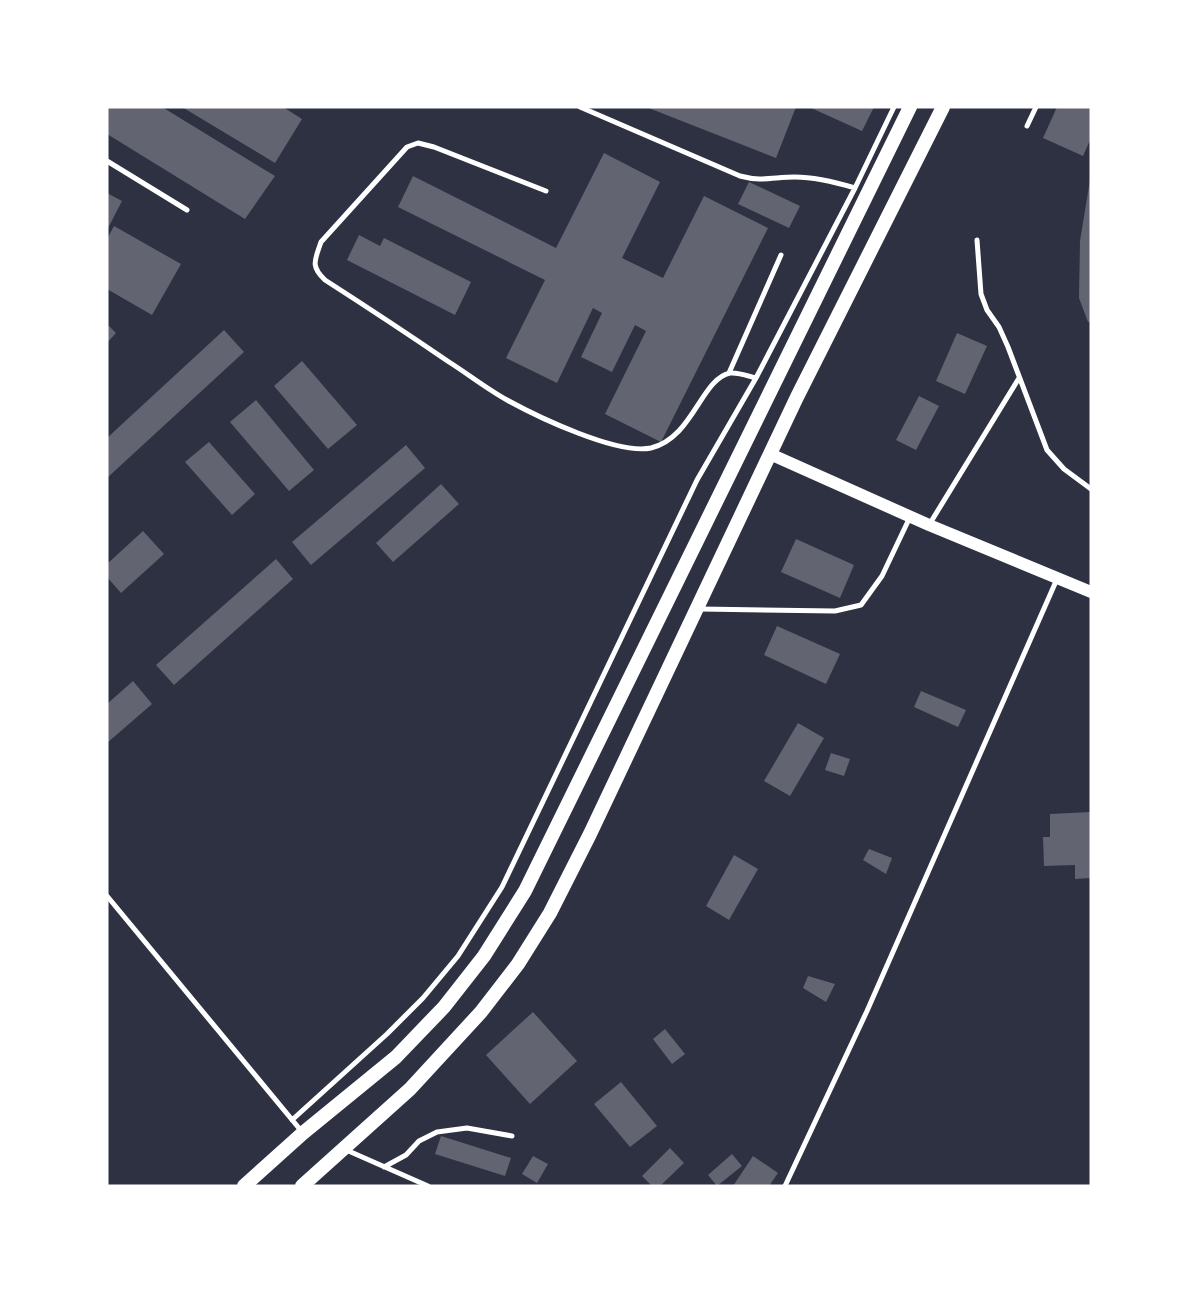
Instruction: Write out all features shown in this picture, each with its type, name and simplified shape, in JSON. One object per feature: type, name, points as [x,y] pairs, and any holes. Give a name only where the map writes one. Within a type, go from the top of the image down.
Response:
[{"type":"main road","points":[[244,1186],[303,1133],[396,1057],[444,1007],[484,956],[525,891],[910,107]]},
{"type":"main road","points":[[302,1186],[410,1089],[481,1012],[518,964],[550,913],[771,453],[943,107]]},
{"type":"street","points":[[771,453],[929,524],[1091,592]]},
{"type":"lane","points":[[580,107],[740,176],[757,181],[811,178],[855,188]]},
{"type":"lane","points":[[292,1120],[387,1034],[422,998],[458,956],[502,887],[697,480],[756,379],[894,107]]},
{"type":"lane","points":[[1027,126],[1036,107]]},
{"type":"lane","points":[[546,191],[418,143],[407,147],[321,242],[314,260],[316,271],[325,280],[506,400],[587,436],[626,447],[649,448],[668,441],[694,413],[714,382],[729,373],[781,255]]},
{"type":"lane","points":[[107,161],[187,210]]},
{"type":"lane","points":[[976,240],[981,294],[987,310],[999,327],[1047,450],[1064,469],[1091,489]]},
{"type":"lane","points":[[729,373],[756,379]]},
{"type":"lane","points":[[929,524],[1019,378]]},
{"type":"lane","points":[[696,609],[835,611],[861,606],[882,576],[911,516]]},
{"type":"lane","points":[[785,1186],[867,1011],[1057,579]]},
{"type":"lane","points":[[107,895],[303,1133]]},
{"type":"lane","points":[[384,1167],[401,1159],[419,1141],[437,1132],[467,1128],[512,1136]]},
{"type":"lane","points":[[344,1149],[428,1186]]},
{"type":"building","points":[[107,107],[162,107],[275,176],[245,219],[107,134]]},
{"type":"building","points":[[182,107],[283,107],[302,119],[275,163]]},
{"type":"building","points":[[646,107],[796,107],[776,158]]},
{"type":"building","points":[[809,107],[874,107],[862,131]]},
{"type":"building","points":[[1057,107],[1091,107],[1091,138],[1083,156],[1043,138]]},
{"type":"building","points":[[604,153],[660,182],[622,258],[663,278],[704,196],[768,228],[661,442],[605,414],[646,331],[635,325],[612,372],[581,357],[602,313],[593,308],[557,383],[506,358],[545,280],[398,207],[413,176],[556,248]]},
{"type":"building","points":[[1090,180],[1091,322],[1088,322],[1079,298],[1080,241]]},
{"type":"building","points":[[749,182],[800,206],[789,228],[738,204]]},
{"type":"building","points":[[107,193],[122,201],[107,230]]},
{"type":"building","points":[[114,226],[181,264],[152,315],[107,289],[107,239]]},
{"type":"building","points":[[359,235],[380,246],[384,238],[471,282],[455,315],[347,260]]},
{"type":"building","points":[[107,324],[116,333],[107,343]]},
{"type":"building","points":[[224,330],[244,352],[107,478],[107,438]]},
{"type":"building","points":[[957,333],[987,346],[965,394],[936,381]]},
{"type":"building","points":[[302,361],[357,425],[328,449],[274,386]]},
{"type":"building","points":[[919,396],[939,406],[916,450],[896,440]]},
{"type":"building","points":[[256,400],[314,470],[289,491],[230,422]]},
{"type":"building","points":[[209,442],[255,494],[232,515],[185,462]]},
{"type":"building","points":[[406,445],[425,468],[311,565],[292,542]]},
{"type":"building","points":[[441,484],[459,504],[393,562],[376,543]]},
{"type":"building","points":[[143,531],[164,554],[121,593],[107,577],[107,564]]},
{"type":"building","points":[[796,539],[854,565],[840,598],[781,572]]},
{"type":"building","points":[[276,559],[293,579],[174,685],[156,665]]},
{"type":"building","points":[[777,626],[840,654],[826,684],[764,655]]},
{"type":"building","points":[[133,681],[152,704],[107,743],[107,704]]},
{"type":"building","points":[[921,691],[966,710],[958,727],[914,707]]},
{"type":"building","points":[[798,723],[824,738],[790,796],[764,781]]},
{"type":"building","points":[[831,753],[850,759],[844,776],[825,770]]},
{"type":"building","points":[[1091,812],[1091,878],[1075,879],[1075,865],[1044,866],[1043,837],[1050,837],[1050,814]]},
{"type":"building","points":[[869,849],[892,858],[886,874],[863,860]]},
{"type":"building","points":[[734,855],[758,869],[729,920],[706,906]]},
{"type":"building","points":[[808,976],[835,984],[826,1002],[803,988]]},
{"type":"building","points":[[533,1012],[577,1061],[530,1104],[486,1055]]},
{"type":"building","points":[[665,1029],[685,1054],[672,1064],[653,1039]]},
{"type":"building","points":[[621,1082],[657,1126],[630,1147],[594,1104]]},
{"type":"building","points":[[441,1136],[511,1158],[505,1176],[435,1154]]},
{"type":"building","points":[[670,1148],[684,1163],[660,1186],[652,1186],[642,1176]]},
{"type":"building","points":[[732,1154],[742,1166],[717,1186],[708,1175]]},
{"type":"building","points":[[533,1156],[548,1164],[537,1183],[522,1174]]},
{"type":"building","points":[[753,1156],[778,1173],[769,1186],[733,1186]]}]
